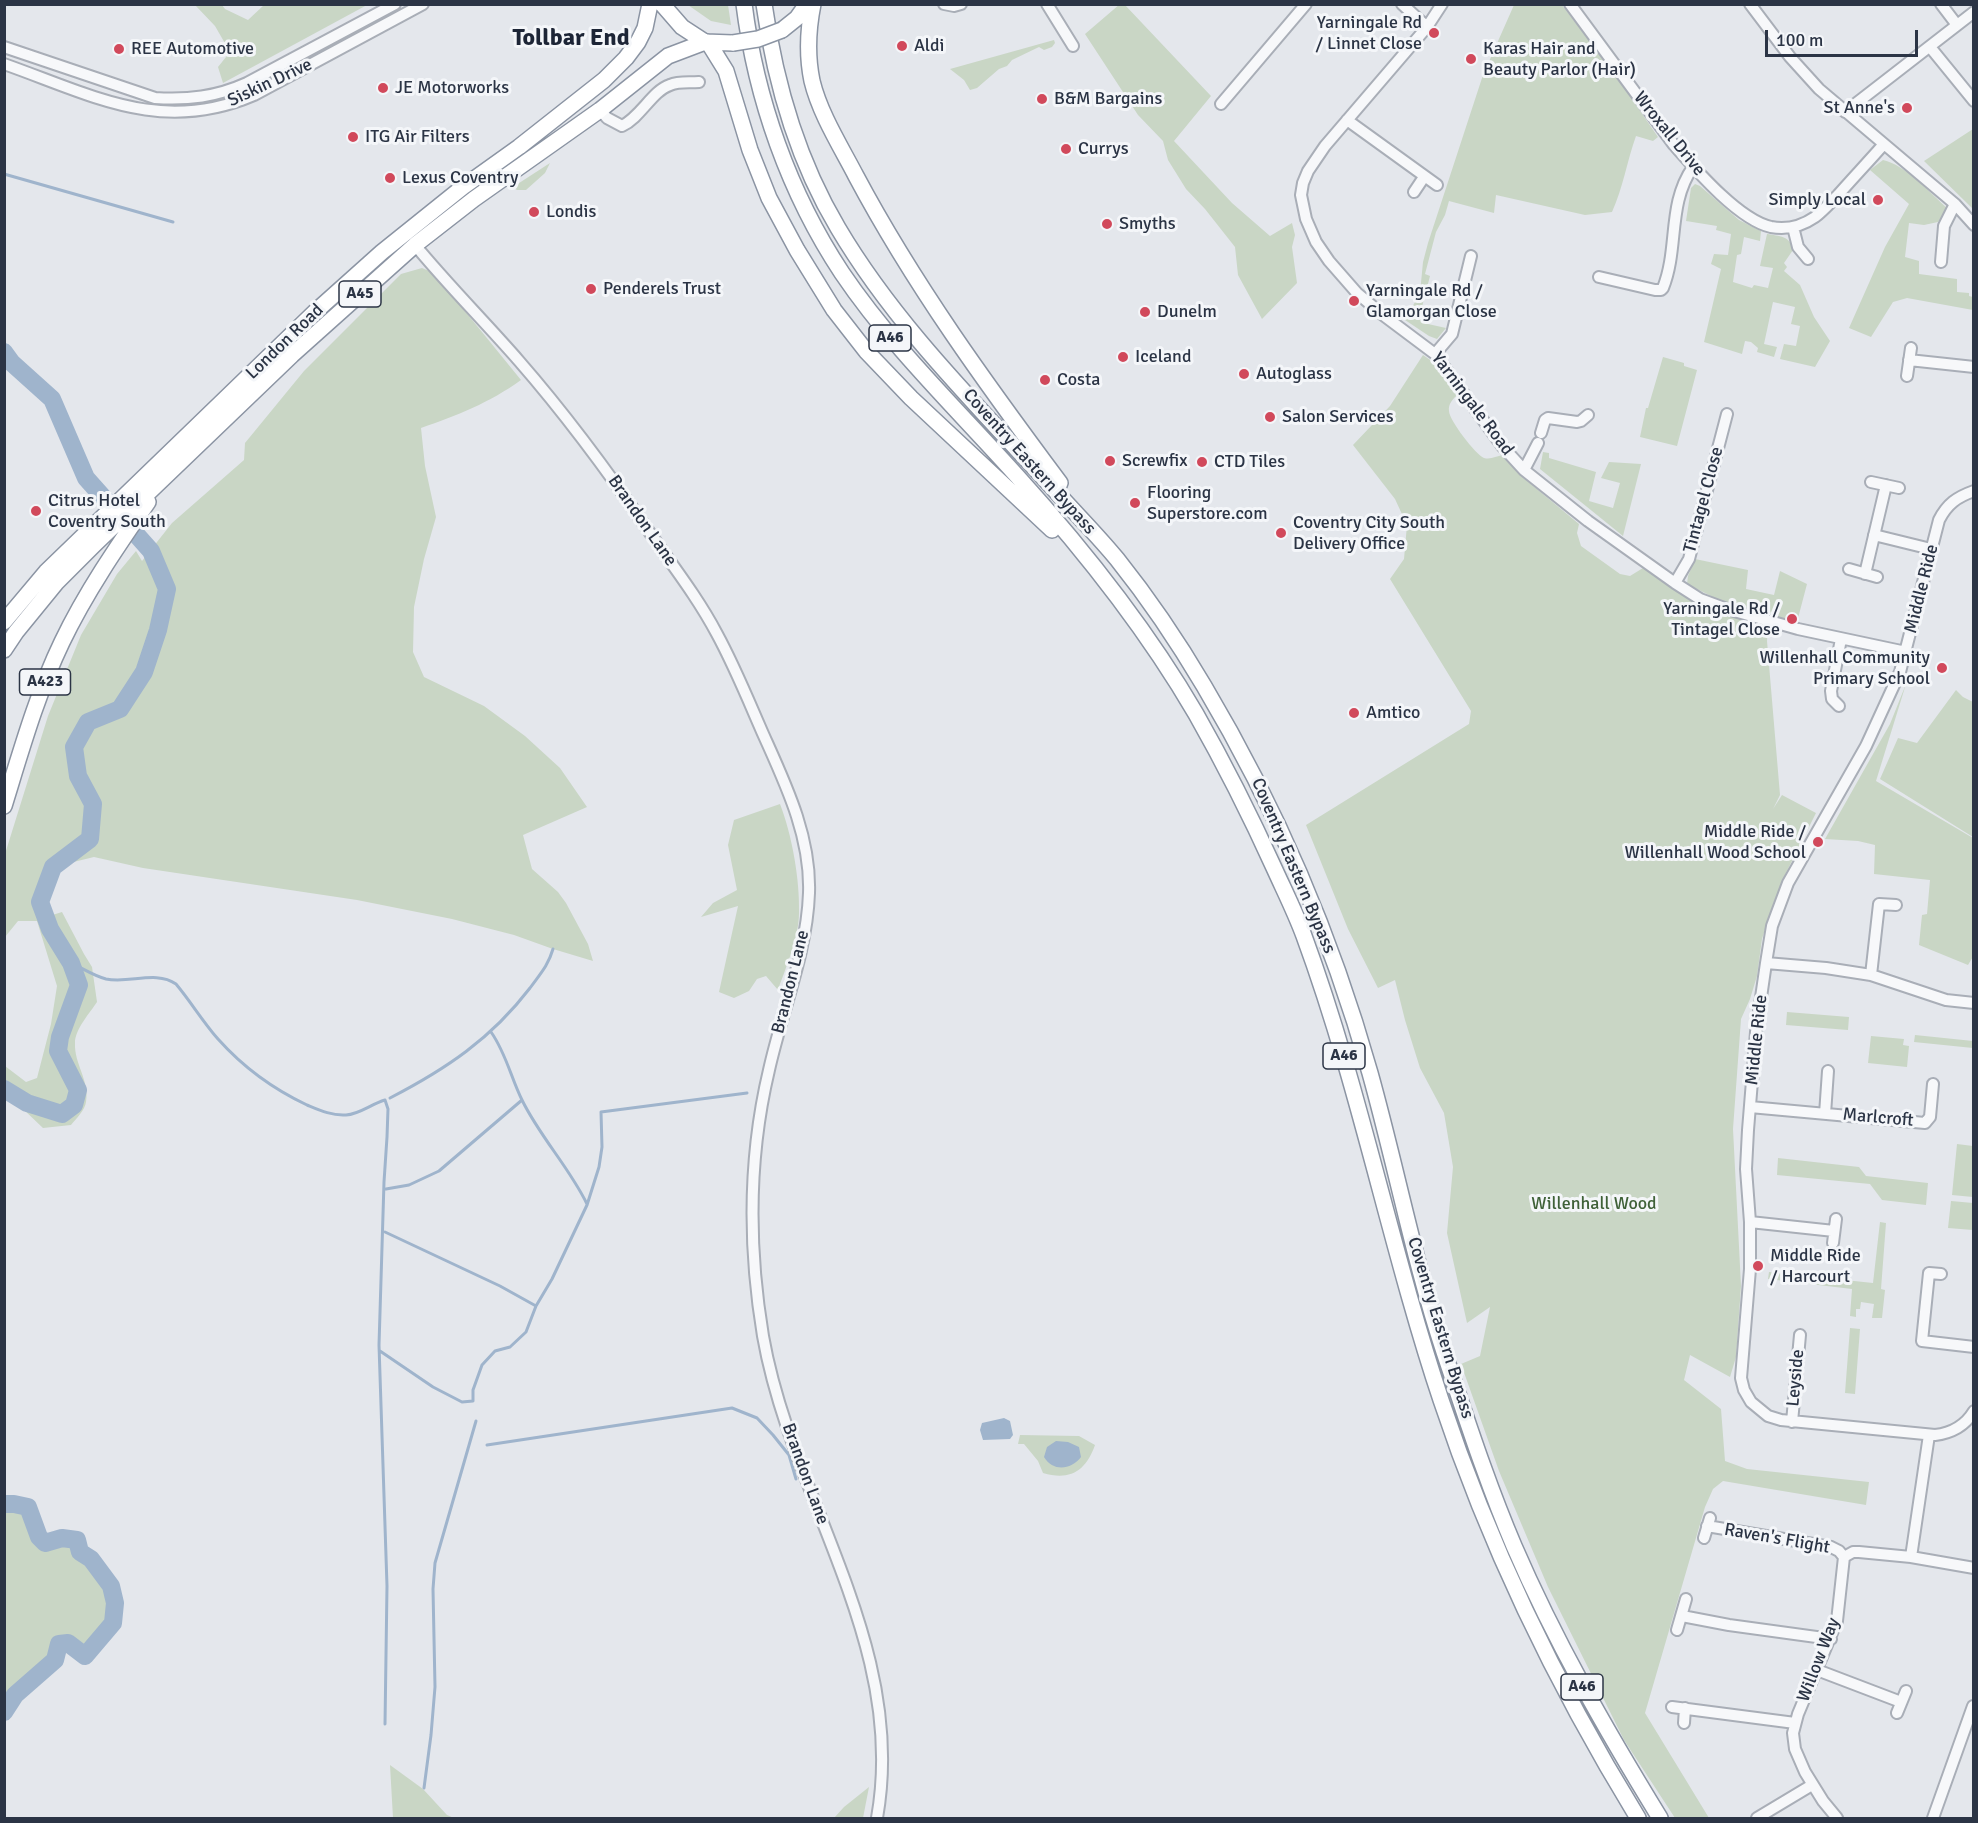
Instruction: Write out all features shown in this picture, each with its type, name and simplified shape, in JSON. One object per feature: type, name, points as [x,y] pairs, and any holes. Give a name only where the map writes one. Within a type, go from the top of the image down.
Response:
[{"type":"highway","name":"London Road","points":[[4,622],[46,572],[145,492],[315,312],[382,252],[604,80],[638,42],[645,28],[650,4]]},
{"type":"highway","points":[[662,4],[682,27],[706,42],[726,71],[750,150],[769,198],[797,250],[834,310],[866,351],[912,398],[1098,573]]},
{"type":"highway","name":"Coventry Eastern Bypass","points":[[744,4],[754,68],[773,135],[794,185],[839,269],[895,344],[1025,485],[1124,604],[1194,711],[1246,807],[1302,931],[1339,1038],[1414,1313],[1442,1404],[1473,1488],[1508,1576],[1541,1646],[1601,1758],[1638,1818]]},
{"type":"highway","name":"Coventry Eastern Bypass","points":[[764,4],[784,102],[796,138],[822,199],[849,246],[875,285],[940,364],[1114,555],[1157,613],[1203,684],[1257,779],[1305,885],[1342,981],[1370,1071],[1417,1257],[1443,1346],[1489,1482],[1516,1549],[1575,1674],[1660,1818]]},
{"type":"highway","points":[[706,42],[733,43],[772,34],[790,24],[807,4]]},
{"type":"highway","points":[[813,4],[809,38],[812,82],[833,132],[862,188],[928,297],[998,400],[1114,555]]},
{"type":"highway","name":"London Road","points":[[161,482],[292,355],[415,245],[474,198],[600,111],[668,56],[706,42]]},
{"type":"highway","name":"A423","points":[[4,806],[48,673],[74,617],[145,492],[161,482]]},
{"type":"highway","name":"London Road","points":[[4,650],[89,539]]},
{"type":"street","name":"Siskin Drive","points":[[4,47],[155,98],[180,100],[199,98],[230,91],[247,83],[395,4]]},
{"type":"street","name":"Siskin Drive","points":[[4,64],[119,105],[168,112],[200,111],[233,104],[254,94],[423,4]]},
{"type":"street","points":[[944,4],[954,6],[961,4]]},
{"type":"street","points":[[1047,4],[1073,46]]},
{"type":"street","points":[[1221,104],[1306,4]]},
{"type":"street","points":[[1402,4],[1427,27]]},
{"type":"street","name":"Yarningale Road","points":[[1442,4],[1427,27],[1325,146],[1308,171],[1301,195],[1306,219],[1316,242],[1329,261],[1357,293],[1436,354],[1502,446],[1524,470],[1588,522],[1674,583],[1714,605],[1794,628],[1906,652]]},
{"type":"street","name":"Wroxall Drive","points":[[1570,4],[1674,145],[1693,167],[1753,219],[1774,228],[1793,227]]},
{"type":"street","points":[[1750,4],[1790,57],[1819,89],[1955,204],[1974,225]]},
{"type":"street","points":[[1941,4],[1957,26]]},
{"type":"street","points":[[1845,112],[1974,12]]},
{"type":"street","points":[[1930,47],[1974,101]]},
{"type":"street","points":[[600,111],[607,118],[622,126],[632,120],[659,91],[668,85],[682,82],[694,86]]},
{"type":"street","points":[[1347,120],[1437,185]]},
{"type":"street","points":[[1808,259],[1797,247],[1793,227],[1809,221],[1822,212],[1884,144]]},
{"type":"street","points":[[1599,278],[1658,291],[1663,288],[1671,261],[1674,216],[1684,182],[1693,167]]},
{"type":"street","points":[[1414,192],[1424,177]]},
{"type":"street","points":[[1941,262],[1944,226],[1955,204]]},
{"type":"street","name":"Brandon Lane","points":[[415,245],[520,362],[584,439],[698,601],[743,688],[782,776],[801,826],[807,860],[809,891],[807,921],[769,1069],[757,1129],[753,1177],[754,1274],[764,1340],[789,1435],[859,1618],[870,1659],[878,1697],[883,1745],[882,1788],[877,1818]]},
{"type":"street","points":[[1436,354],[1452,334],[1471,256]]},
{"type":"street","points":[[1907,376],[1911,348]]},
{"type":"street","points":[[1909,360],[1974,367]]},
{"type":"street","name":"Tintagel Close","points":[[1674,583],[1689,559],[1727,414]]},
{"type":"street","points":[[1524,470],[1540,438],[1545,420],[1554,417],[1577,422],[1588,415]]},
{"type":"street","points":[[1871,482],[1899,488]]},
{"type":"street","points":[[1865,573],[1886,485]]},
{"type":"street","name":"Middle Ride","points":[[1974,491],[1960,496],[1944,510],[1939,520],[1900,672],[1876,727],[1788,884],[1772,926],[1756,1032],[1750,1107],[1746,1170],[1750,1222],[1749,1288],[1741,1371],[1742,1383],[1751,1402],[1773,1419],[1929,1435],[1952,1431],[1968,1420],[1974,1411]]},
{"type":"street","points":[[1874,535],[1931,549]]},
{"type":"street","points":[[1849,569],[1877,577]]},
{"type":"street","points":[[1839,706],[1832,699],[1831,691],[1841,639]]},
{"type":"street","points":[[1871,975],[1879,904],[1896,905]]},
{"type":"street","points":[[1766,963],[1826,968],[1871,975],[1946,1000],[1974,1003]]},
{"type":"street","name":"Marlcroft","points":[[1825,1114],[1828,1071]]},
{"type":"street","name":"Marlcroft","points":[[1750,1107],[1924,1122],[1930,1117],[1932,1084]]},
{"type":"street","points":[[1833,1243],[1836,1219]]},
{"type":"street","points":[[1750,1222],[1834,1231]]},
{"type":"street","points":[[1941,1274],[1929,1273],[1922,1341],[1974,1347]]},
{"type":"street","name":"Leyside","points":[[1792,1422],[1800,1335]]},
{"type":"street","points":[[1911,1557],[1929,1435]]},
{"type":"street","name":"Raven's Flight","points":[[1704,1538],[1708,1522],[1831,1547],[1844,1557]]},
{"type":"street","points":[[1844,1557],[1847,1554],[1859,1552],[1911,1557],[1974,1568]]},
{"type":"street","name":"Willow Way","points":[[1838,1818],[1812,1785],[1795,1749],[1793,1733],[1839,1614],[1844,1557]]},
{"type":"street","points":[[1677,1630],[1686,1599]]},
{"type":"street","points":[[1682,1616],[1831,1639]]},
{"type":"street","points":[[1817,1670],[1901,1702]]},
{"type":"street","points":[[1932,1818],[1972,1706]]},
{"type":"street","points":[[1672,1707],[1795,1723]]},
{"type":"street","points":[[1684,1723],[1685,1708]]},
{"type":"street","points":[[1757,1818],[1812,1785]]},
{"type":"green space","points":[[1120,4],[1125,5],[1211,96],[1174,141],[1232,203],[1270,236],[1292,223],[1295,235],[1292,247],[1297,283],[1262,319],[1238,275],[1235,247],[1186,189],[1168,160],[1163,141],[1138,115],[1085,34]]},
{"type":"green space","points":[[195,5],[222,5],[225,9],[248,20],[264,5],[367,5],[223,83],[218,67],[230,52],[215,26]]},
{"type":"green space","points":[[688,5],[728,5],[731,25],[711,21]]},
{"type":"green space","points":[[1514,5],[1562,5],[1619,80],[1658,137],[1653,141],[1636,136],[1612,212],[1585,215],[1496,195],[1494,213],[1449,201],[1436,232],[1425,274],[1430,276],[1422,307],[1422,319],[1428,324],[1446,328],[1437,339],[1405,320],[1420,293],[1423,262],[1428,243],[1483,75]]},
{"type":"green space","points":[[1054,40],[1052,47],[1044,50],[1039,47],[1012,60],[977,88],[970,90],[964,80],[950,69]]},
{"type":"green space","points":[[1973,129],[1973,209],[1924,161]]},
{"type":"green space","points":[[1883,160],[1909,174],[1948,209],[1938,222],[1924,225],[1909,223],[1905,257],[1919,261],[1919,274],[1957,279],[1957,292],[1969,293],[1969,296],[1973,297],[1973,310],[1907,298],[1893,302],[1871,337],[1849,328],[1885,247],[1909,204],[1870,170]]},
{"type":"green space","points":[[550,163],[545,173],[526,190],[517,190],[513,187]]},
{"type":"green space","points":[[1695,184],[1739,220],[1761,231],[1760,241],[1744,237],[1741,254],[1737,255],[1733,282],[1752,288],[1754,285],[1768,288],[1773,268],[1760,266],[1767,234],[1787,239],[1792,245],[1793,250],[1784,263],[1787,267],[1784,271],[1800,285],[1814,317],[1830,341],[1815,367],[1780,359],[1784,344],[1796,346],[1800,326],[1791,324],[1795,307],[1773,302],[1764,344],[1777,347],[1774,357],[1757,352],[1758,348],[1751,342],[1745,341],[1742,354],[1704,342],[1721,269],[1711,264],[1714,254],[1728,255],[1731,234],[1716,230],[1717,226],[1686,221],[1691,188]]},
{"type":"green space","points":[[422,268],[434,273],[521,380],[473,408],[421,428],[425,466],[436,517],[414,607],[413,652],[424,677],[484,706],[525,736],[560,768],[587,807],[523,835],[532,869],[558,892],[566,903],[588,944],[593,961],[514,935],[452,919],[357,900],[143,868],[94,857],[53,867],[40,902],[46,917],[62,912],[92,967],[97,1002],[80,1027],[75,1043],[75,1051],[86,1087],[85,1105],[71,1125],[43,1128],[22,1108],[5,1097],[5,1066],[26,1082],[37,1078],[51,1024],[57,986],[37,921],[18,921],[5,937],[5,854],[48,716],[81,635],[117,574],[136,551],[142,561],[172,523],[244,460],[245,443],[304,371],[401,274]]},
{"type":"green space","name":"Willenhall Wood","points":[[1423,355],[1436,364],[1458,394],[1450,404],[1449,411],[1453,422],[1469,444],[1484,458],[1503,455],[1520,475],[1579,524],[1577,533],[1581,546],[1620,574],[1630,576],[1643,568],[1700,607],[1768,627],[1767,641],[1780,795],[1773,809],[1782,795],[1816,813],[1774,902],[1762,939],[1757,976],[1741,1019],[1733,1129],[1741,1286],[1736,1357],[1730,1377],[1690,1355],[1684,1380],[1721,1409],[1725,1461],[1747,1469],[1869,1482],[1866,1505],[1723,1481],[1713,1489],[1705,1507],[1645,1713],[1709,1818],[1675,1818],[1624,1740],[1548,1587],[1499,1471],[1461,1364],[1480,1356],[1490,1307],[1467,1323],[1447,1233],[1453,1167],[1444,1113],[1420,1068],[1395,980],[1378,988],[1348,929],[1306,825],[1469,724],[1471,711],[1390,579],[1404,559],[1407,525],[1395,499],[1353,445],[1390,406]]},
{"type":"green space","points":[[1663,357],[1684,363],[1684,366],[1697,370],[1677,446],[1640,437],[1646,408],[1648,408]]},
{"type":"green space","points":[[1543,452],[1549,453],[1549,458],[1596,472],[1589,501],[1613,508],[1620,483],[1601,478],[1609,462],[1641,464],[1623,536],[1540,469]]},
{"type":"green space","points":[[1695,559],[1748,570],[1746,589],[1774,595],[1780,571],[1807,584],[1797,622],[1729,605],[1687,584]]},
{"type":"green space","points":[[1906,684],[1876,781],[1973,838],[1974,955],[1968,965],[1919,945],[1922,915],[1927,914],[1930,880],[1874,874],[1875,845],[1858,841],[1825,839],[1890,724]]},
{"type":"green space","points":[[1956,690],[1973,702],[1973,837],[1880,779],[1898,738],[1917,743]]},
{"type":"green space","points":[[780,804],[792,843],[797,872],[799,900],[797,932],[778,990],[766,976],[757,979],[749,991],[734,998],[719,992],[738,906],[701,917],[713,903],[737,890],[728,845],[734,820]]},
{"type":"green space","points":[[1787,1012],[1849,1017],[1848,1030],[1786,1025]]},
{"type":"green space","points":[[1915,1035],[1973,1041],[1973,1048],[1914,1042]]},
{"type":"green space","points":[[1871,1036],[1904,1039],[1903,1045],[1909,1046],[1907,1067],[1868,1063]]},
{"type":"green space","points":[[1957,1144],[1973,1146],[1973,1197],[1952,1195]]},
{"type":"green space","points":[[1778,1158],[1859,1167],[1866,1176],[1928,1183],[1926,1205],[1882,1200],[1870,1184],[1777,1175]]},
{"type":"green space","points":[[1951,1201],[1973,1203],[1973,1230],[1948,1228]]},
{"type":"green space","points":[[1880,1222],[1886,1223],[1881,1289],[1885,1290],[1882,1318],[1872,1318],[1874,1304],[1861,1302],[1860,1309],[1856,1309],[1856,1317],[1850,1316],[1852,1289],[1768,1279],[1769,1272],[1873,1283]]},
{"type":"green space","points":[[1850,1328],[1860,1329],[1855,1394],[1845,1393]]},
{"type":"green space","points":[[1020,1435],[1079,1436],[1095,1445],[1087,1461],[1076,1472],[1069,1475],[1053,1475],[1043,1473],[1038,1461],[1024,1444],[1018,1444]]},
{"type":"green space","points":[[5,1504],[28,1507],[39,1537],[45,1543],[62,1538],[77,1540],[80,1552],[91,1559],[111,1586],[115,1603],[113,1623],[85,1656],[68,1643],[59,1644],[55,1660],[15,1695],[5,1712]]},
{"type":"green space","points":[[390,1765],[423,1789],[447,1815],[454,1818],[393,1818]]},
{"type":"green space","points":[[869,1787],[863,1818],[834,1818],[844,1807]]},
{"type":"water","points":[[1004,1418],[1010,1421],[1013,1435],[1010,1439],[983,1440],[980,1430],[982,1423]]},
{"type":"water","points":[[1056,1441],[1068,1442],[1079,1447],[1081,1457],[1067,1467],[1052,1465],[1044,1457],[1047,1447]]},
{"type":"waterway","points":[[4,174],[173,222]]},
{"type":"waterway","points":[[4,352],[12,363],[52,399],[86,478],[151,551],[167,589],[158,630],[144,672],[120,709],[88,722],[74,747],[78,776],[93,804],[90,839],[53,867],[40,902],[50,929],[71,963],[79,985],[60,1037],[58,1051],[78,1090],[74,1105],[62,1114],[27,1103],[4,1089]]},
{"type":"waterway","points":[[390,1098],[449,1064],[500,1023],[530,988],[546,965],[553,949]]},
{"type":"waterway","points":[[71,963],[106,979],[160,978],[176,984],[213,1032],[238,1059],[270,1084],[307,1105],[331,1114],[346,1115],[385,1100],[388,1109],[379,1345],[387,1586],[385,1724]]},
{"type":"waterway","points":[[491,1032],[501,1048],[529,1114],[572,1177],[587,1204]]},
{"type":"waterway","points":[[380,1351],[433,1387],[462,1402],[473,1401],[473,1390],[482,1365],[495,1351],[510,1347],[526,1332],[536,1306],[552,1279],[587,1205],[599,1167],[602,1147],[601,1112],[747,1093]]},
{"type":"waterway","points":[[386,1189],[409,1185],[439,1171],[522,1100]]},
{"type":"waterway","points":[[385,1232],[500,1286],[536,1306]]},
{"type":"waterway","points":[[487,1445],[732,1408],[757,1418],[773,1435],[789,1455],[796,1479]]},
{"type":"waterway","points":[[424,1788],[435,1687],[433,1589],[435,1563],[476,1421]]},
{"type":"waterway","points":[[4,1504],[28,1507],[39,1537],[45,1543],[62,1538],[77,1540],[80,1552],[91,1559],[111,1586],[115,1603],[113,1623],[85,1656],[68,1643],[59,1644],[55,1660],[15,1695],[4,1712]]},
{"type":"place","name":"Yarningale Rd / Linnet Close","points":[[1434,33]]},
{"type":"place","name":"Aldi","points":[[902,46]]},
{"type":"place","name":"REE Automotive","points":[[119,49]]},
{"type":"place","name":"Karas Hair and Beauty Parlor (Hair)","points":[[1471,59]]},
{"type":"place","name":"JE Motorworks","points":[[383,88]]},
{"type":"place","name":"B&M Bargains","points":[[1042,99]]},
{"type":"place","name":"St Anne's","points":[[1907,108]]},
{"type":"place","name":"ITG Air Filters","points":[[353,137]]},
{"type":"place","name":"Currys","points":[[1066,149]]},
{"type":"place","name":"Lexus Coventry","points":[[390,178]]},
{"type":"place","name":"Simply Local","points":[[1878,200]]},
{"type":"place","name":"Londis","points":[[534,212]]},
{"type":"place","name":"Smyths","points":[[1107,224]]},
{"type":"place","name":"Penderels Trust","points":[[591,289]]},
{"type":"place","name":"Yarningale Rd / Glamorgan Close","points":[[1354,301]]},
{"type":"place","name":"Dunelm","points":[[1145,312]]},
{"type":"place","name":"Iceland","points":[[1123,357]]},
{"type":"place","name":"Autoglass","points":[[1244,374]]},
{"type":"place","name":"Costa","points":[[1045,380]]},
{"type":"place","name":"Salon Services","points":[[1270,417]]},
{"type":"place","name":"Screwfix","points":[[1110,461]]},
{"type":"place","name":"CTD Tiles","points":[[1202,462]]},
{"type":"place","name":"Flooring Superstore.com","points":[[1135,503]]},
{"type":"place","name":"Citrus Hotel Coventry South","points":[[36,511]]},
{"type":"place","name":"Coventry City South Delivery Office","points":[[1281,533]]},
{"type":"place","name":"Yarningale Rd / Tintagel Close","points":[[1792,619]]},
{"type":"place","name":"Willenhall Community Primary School","points":[[1942,668]]},
{"type":"place","name":"Amtico","points":[[1354,713]]},
{"type":"place","name":"Middle Ride / Willenhall Wood School","points":[[1818,842]]},
{"type":"place","name":"Middle Ride / Harcourt","points":[[1758,1266]]},
{"type":"district","name":"Tollbar End","points":[[571,39]]}]
